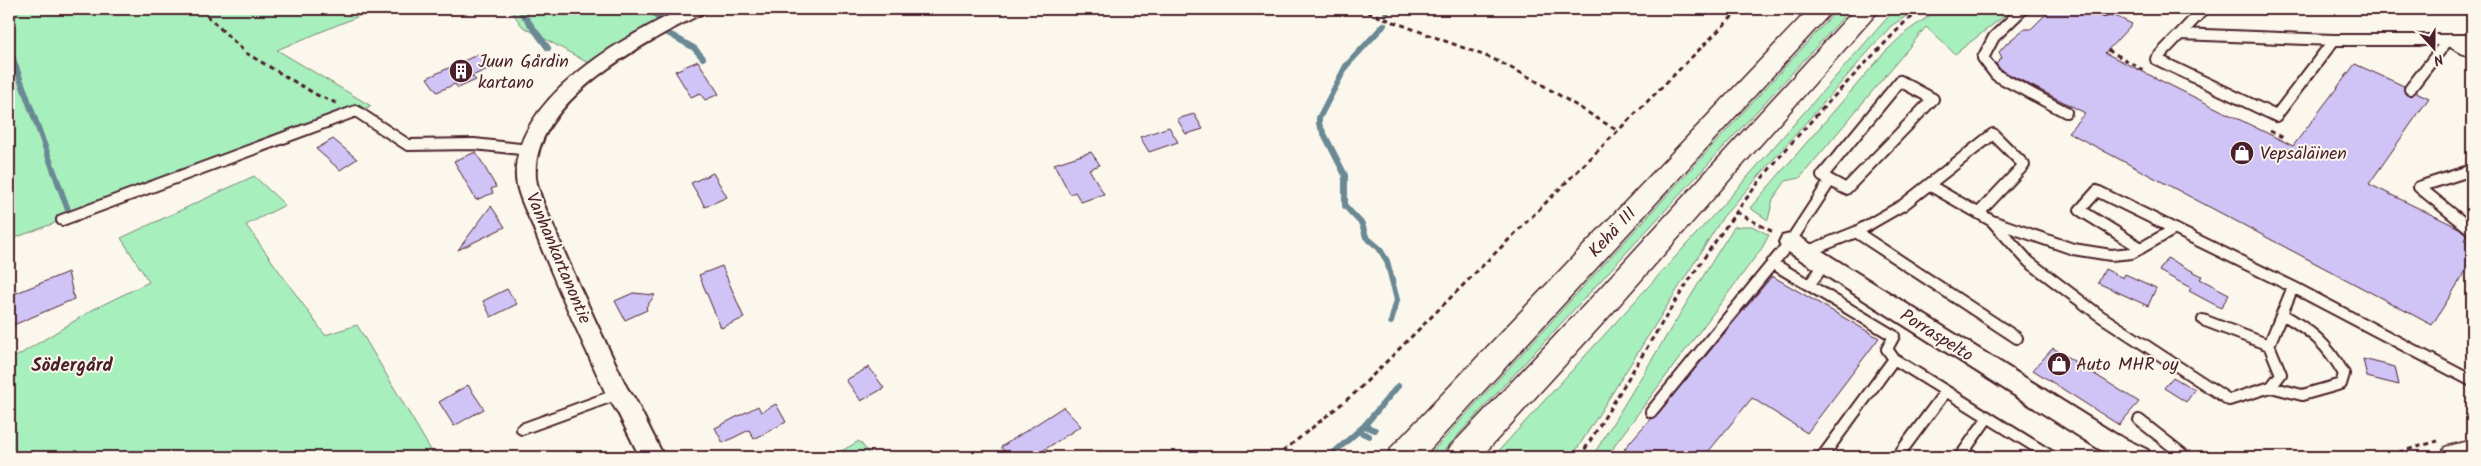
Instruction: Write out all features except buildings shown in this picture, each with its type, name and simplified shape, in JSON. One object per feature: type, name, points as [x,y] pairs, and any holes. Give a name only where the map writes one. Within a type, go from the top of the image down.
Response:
[{"type":"main road","points":[[1785,49],[1809,9]]},
{"type":"main road","name":"Kehä III","points":[[1403,457],[1565,281],[1822,9]]},
{"type":"main road","points":[[1461,457],[1602,305],[1868,9]]},
{"type":"main road","points":[[2449,448],[2472,453]]},
{"type":"street","name":"Vanhankartanontie","points":[[652,457],[627,406],[618,394],[544,231],[526,178],[529,150],[541,124],[567,94],[596,68],[656,27],[697,9]]},
{"type":"street","name":"Porraspelto","points":[[1798,247],[2108,442],[2139,457]]},
{"type":"lane","points":[[2024,9],[1995,35],[1986,48],[1983,58],[1986,66],[1996,75],[2066,112]]},
{"type":"lane","points":[[2204,9],[2156,59],[2276,116],[2334,40]]},
{"type":"lane","points":[[2180,34],[2334,40],[2472,40]]},
{"type":"lane","points":[[2448,40],[2472,54]]},
{"type":"lane","points":[[2410,89],[2448,40]]},
{"type":"lane","points":[[1900,82],[1933,99],[1846,189],[1830,181],[1822,176],[1900,82]]},
{"type":"lane","points":[[62,220],[356,111],[408,145],[474,144],[529,150]]},
{"type":"lane","points":[[1651,412],[1772,263],[1798,247],[1856,232],[1903,205],[1993,134],[2024,165],[1979,213]]},
{"type":"lane","points":[[2472,170],[2419,187],[2472,230]]},
{"type":"lane","points":[[1798,247],[1830,181]]},
{"type":"lane","points":[[1929,185],[1992,221],[2073,249],[2111,255],[2132,253],[2175,229]]},
{"type":"lane","points":[[2141,248],[2080,210],[2097,191],[2293,287],[2472,381]]},
{"type":"lane","points":[[1992,221],[2029,262],[2099,315],[2229,400],[2271,387],[2302,395],[2341,384],[2344,374],[2333,353],[2318,335],[2282,314]]},
{"type":"lane","points":[[1856,232],[2017,338]]},
{"type":"lane","points":[[1772,263],[1894,336],[1887,348],[1894,359],[2052,457]]},
{"type":"lane","points":[[1809,285],[1826,264]]},
{"type":"lane","points":[[2271,387],[2281,374],[2269,345],[2293,287]]},
{"type":"lane","points":[[2203,320],[2269,345]]},
{"type":"lane","points":[[1822,457],[1894,359]]},
{"type":"lane","points":[[1897,457],[1946,392]]},
{"type":"lane","points":[[522,429],[618,394]]},
{"type":"lane","points":[[1960,457],[1988,417]]},
{"type":"lane","points":[[2139,420],[2186,457]]},
{"type":"path","points":[[200,9],[246,53],[317,95],[356,111]]},
{"type":"path","points":[[1359,9],[1491,58],[1530,78],[1618,131]]},
{"type":"path","points":[[1276,457],[1355,393],[1740,9]]},
{"type":"path","points":[[1580,457],[1710,249],[1736,212],[1811,120],[1906,21],[1925,9]]},
{"type":"path","points":[[1736,212],[1798,247]]},
{"type":"path","points":[[2382,457],[2449,448]]},
{"type":"green space","points":[[9,9],[376,9],[277,50],[371,106],[9,240]]},
{"type":"green space","points":[[510,9],[669,10],[656,22],[590,64],[522,26]]},
{"type":"green space","points":[[1838,9],[1851,9],[1438,457],[1427,457]]},
{"type":"green space","points":[[1895,9],[1917,9],[1891,26],[1723,217],[1572,457],[1493,457],[1729,198]]},
{"type":"green space","points":[[1939,9],[2013,9],[1955,54],[1926,27],[1800,178],[1786,181],[1773,199],[1768,220],[1750,208],[1885,52],[1906,32]]},
{"type":"green space","points":[[254,176],[285,205],[246,225],[325,335],[357,325],[435,457],[9,457],[9,361],[94,309],[149,282],[121,238]]},
{"type":"green space","points":[[1752,226],[1769,235],[1762,248],[1616,443],[1609,457],[1592,457],[1734,227]]},
{"type":"green space","points":[[859,441],[872,457],[831,457]]},
{"type":"waterway","points":[[9,12],[19,9]]},
{"type":"waterway","points":[[519,9],[548,48]]},
{"type":"waterway","points":[[652,9],[658,18]]},
{"type":"waterway","points":[[1386,14],[1387,9]]},
{"type":"waterway","points":[[1384,25],[1346,66],[1319,118],[1319,124],[1345,175],[1345,206],[1362,224],[1366,237],[1379,248],[1387,261],[1397,300],[1391,322]]},
{"type":"waterway","points":[[666,32],[694,48],[703,58]]},
{"type":"waterway","points":[[9,48],[68,210]]},
{"type":"waterway","points":[[1364,426],[1398,386]]},
{"type":"waterway","points":[[1358,431],[1364,426]]},
{"type":"waterway","points":[[1364,426],[1375,430]]},
{"type":"waterway","points":[[1329,457],[1358,431]]},
{"type":"waterway","points":[[1358,431],[1369,436]]},
{"type":"place","name":"Juun Gårdin kartano","points":[[461,71]]},
{"type":"place","name":"Vepsäläinen","points":[[2242,153]]},
{"type":"place","name":"Auto MHR oy","points":[[2059,364]]},
{"type":"district","name":"Södergård","points":[[72,364]]}]
